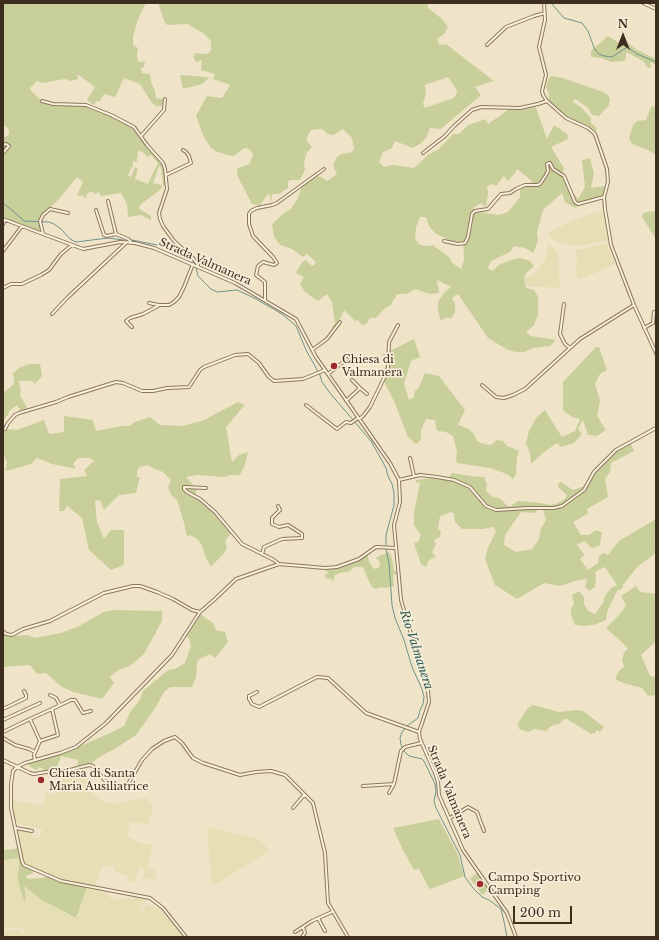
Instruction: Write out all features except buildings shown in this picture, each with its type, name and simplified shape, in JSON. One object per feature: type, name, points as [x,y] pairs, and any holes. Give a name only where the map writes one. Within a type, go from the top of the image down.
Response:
[{"type":"street","points":[[544,3],[545,13],[540,47],[546,75],[542,91],[546,100],[566,118],[588,128],[595,134],[607,169],[608,182],[604,197],[611,246],[634,305],[656,353]]},
{"type":"street","points":[[643,3],[656,9]]},
{"type":"street","points":[[487,45],[506,28],[545,13]]},
{"type":"street","points":[[141,136],[164,110],[164,99]]},
{"type":"street","points":[[423,153],[445,136],[472,110],[481,107],[520,108],[538,104],[546,100]]},
{"type":"street","points":[[42,101],[53,104],[86,106],[99,110],[134,127],[163,163],[167,189],[159,212],[160,219],[163,226],[174,241],[194,258],[196,265],[179,297],[169,305],[159,306],[143,314],[130,318],[126,321],[132,327]]},
{"type":"street","points":[[3,145],[6,144],[9,146],[3,153]]},
{"type":"street","points":[[166,175],[191,163],[189,156],[183,150]]},
{"type":"street","points":[[444,242],[453,244],[465,243],[468,237],[472,214],[475,211],[488,209],[501,194],[510,193],[524,185],[540,184],[547,173],[547,166],[549,163],[553,169],[564,176],[575,202],[578,204],[604,197]]},
{"type":"street","points":[[266,300],[265,282],[256,275],[258,266],[263,262],[274,265],[277,263],[273,256],[253,236],[249,224],[249,214],[257,208],[272,205],[324,169]]},
{"type":"street","points":[[108,201],[116,234]]},
{"type":"street","points":[[43,234],[40,222],[43,215],[50,209],[68,213]]},
{"type":"street","points":[[96,210],[104,235],[107,236],[116,234],[128,239],[132,243]]},
{"type":"street","points":[[3,224],[4,220]]},
{"type":"street","name":"Strada Valmanera","points":[[4,220],[83,249],[110,243],[127,242],[154,248],[235,283],[296,319],[312,350],[390,463],[399,480],[400,502],[394,525],[402,605],[428,691],[429,702],[419,732],[421,742],[435,773],[439,794],[463,850],[507,912],[516,937]]},
{"type":"street","points":[[3,252],[22,226]]},
{"type":"street","points":[[52,314],[66,298],[127,242]]},
{"type":"street","points":[[3,288],[11,284],[22,284],[41,275],[49,270],[61,254],[72,245]]},
{"type":"street","points":[[149,303],[159,306]]},
{"type":"street","points":[[564,304],[560,334],[565,344],[570,348]]},
{"type":"street","points":[[482,385],[496,397],[504,398],[525,389],[580,339],[634,305]]},
{"type":"street","points":[[644,328],[653,323],[654,312]]},
{"type":"street","points":[[312,350],[325,341],[340,322]]},
{"type":"street","points":[[306,405],[337,429],[346,422],[353,421],[363,416],[370,407],[385,376],[388,367],[389,342],[398,325]]},
{"type":"street","points":[[3,430],[15,415],[19,413],[116,382],[123,383],[142,391],[189,387],[200,370],[204,367],[235,355],[248,354],[259,362],[269,377],[274,381],[303,379],[325,370]]},
{"type":"street","points":[[328,374],[347,359]]},
{"type":"street","points":[[352,380],[366,394]]},
{"type":"street","points":[[346,401],[360,388]]},
{"type":"street","points":[[399,480],[420,475],[437,477],[467,485],[486,506],[496,510],[554,508],[562,506],[584,490],[594,472],[616,450],[656,428]]},
{"type":"street","points":[[410,458],[414,476]]},
{"type":"street","points":[[206,488],[184,487],[184,489],[200,499],[215,512],[242,544],[279,564]]},
{"type":"street","points":[[262,554],[264,547],[282,539],[302,538],[302,534],[288,525],[278,527],[273,526],[272,518],[280,510],[278,506]]},
{"type":"street","points":[[186,937],[162,908],[150,898],[67,883],[24,865],[11,808],[11,784],[13,771],[17,767],[76,747],[106,723],[172,655],[200,612],[236,579],[279,564],[325,568],[337,567],[352,563],[374,548],[396,548]]},
{"type":"street","points":[[3,631],[6,634],[12,635],[23,629],[50,621],[104,593],[133,586],[140,586],[157,592],[192,610],[200,612]]},
{"type":"street","points":[[257,692],[249,696],[249,699],[252,704],[259,707],[317,677],[328,678],[366,713],[419,732]]},
{"type":"street","points":[[3,709],[26,698],[24,691]]},
{"type":"street","points":[[50,695],[56,698],[60,705]]},
{"type":"street","points":[[3,732],[71,700],[74,700],[83,712],[92,711]]},
{"type":"street","points":[[3,720],[40,703]]},
{"type":"street","points":[[36,760],[34,755],[40,741],[58,735],[52,709]]},
{"type":"street","points":[[30,719],[40,741]]},
{"type":"street","points":[[3,738],[15,745],[35,752]]},
{"type":"street","points":[[3,760],[34,774],[52,771],[66,771],[89,765],[93,766],[107,783],[116,786],[123,786],[128,784],[142,760],[152,749],[175,738],[182,743],[192,758],[200,762],[240,775],[263,771],[271,771],[285,775],[312,804],[325,853],[328,903],[348,937]]},
{"type":"street","points":[[389,793],[394,784],[403,749],[421,742]]},
{"type":"street","points":[[362,786],[394,784]]},
{"type":"street","points":[[293,808],[304,795]]},
{"type":"street","points":[[450,818],[468,807],[477,812],[484,831]]},
{"type":"street","points":[[16,828],[32,831]]},
{"type":"street","points":[[295,932],[318,918],[332,912]]},
{"type":"street","points":[[318,918],[325,931]]},
{"type":"street","points":[[302,937],[305,933],[303,928]]},
{"type":"shaded area","points":[[604,211],[608,240],[578,246],[557,242],[549,236],[550,232],[571,221]]},
{"type":"shaded area","points":[[548,243],[558,253],[560,288],[526,286],[524,279],[535,273],[546,258]]},
{"type":"shaded area","points":[[607,244],[615,264],[579,280],[579,277],[575,276],[577,262],[576,250]]},
{"type":"shaded area","points":[[87,769],[90,791],[104,802],[114,804],[146,798],[153,807],[148,824],[130,822],[128,837],[143,844],[153,844],[148,868],[157,871],[154,880],[143,878],[145,870],[139,868],[135,882],[130,882],[127,881],[128,876],[114,871],[115,866],[102,866],[95,887],[100,888],[100,892],[107,894],[112,899],[133,899],[136,895],[146,898],[146,901],[140,911],[142,911],[147,904],[155,908],[162,909],[185,937],[3,937],[3,931],[20,929],[20,933],[24,932],[22,928],[4,928],[3,926],[3,860],[18,858],[18,876],[23,899],[24,885],[43,900],[74,918],[77,917],[85,886],[67,883],[24,865],[16,828],[32,831],[32,837],[40,838],[42,829],[15,823],[11,800],[44,806],[46,793],[54,795],[60,774]]},
{"type":"shaded area","points":[[207,827],[259,839],[268,849],[267,852],[220,882],[214,884],[211,881]]},
{"type":"green space","points":[[3,3],[146,3],[138,19],[133,37],[133,45],[138,48],[138,62],[145,62],[144,67],[141,68],[142,73],[150,74],[156,98],[164,99],[164,106],[156,106],[152,103],[140,84],[124,78],[115,97],[104,94],[100,101],[96,101],[94,105],[87,100],[95,87],[77,74],[78,79],[71,81],[65,79],[42,83],[37,81],[30,88],[42,102],[53,105],[86,106],[133,127],[162,163],[165,170],[166,187],[163,185],[161,167],[159,166],[153,183],[162,185],[161,189],[140,205],[139,209],[151,216],[151,220],[141,215],[128,217],[127,204],[121,193],[101,196],[99,192],[95,194],[91,191],[86,195],[87,199],[83,196],[77,195],[83,182],[77,177],[59,199],[41,216],[40,227],[42,232],[3,218],[3,137],[8,136],[9,133],[8,128],[3,125]],"holes":[[[138,150],[148,157],[151,155],[158,163],[148,184],[135,179],[138,169],[135,167],[131,177],[128,175],[133,165],[133,161],[137,162]]]},
{"type":"green space","points":[[158,3],[429,3],[427,7],[442,19],[448,27],[445,33],[437,39],[439,44],[446,44],[494,81],[475,87],[481,95],[441,129],[430,128],[426,138],[420,144],[413,148],[395,141],[392,148],[383,152],[379,162],[384,167],[393,165],[414,168],[429,154],[439,149],[453,134],[459,134],[468,125],[486,119],[488,124],[511,108],[535,105],[547,139],[554,125],[567,134],[568,139],[551,147],[564,168],[563,172],[570,189],[578,199],[585,187],[582,160],[590,158],[594,173],[591,188],[606,186],[603,197],[582,203],[575,208],[565,202],[562,193],[543,210],[537,233],[538,241],[533,253],[525,248],[514,246],[510,252],[491,261],[488,268],[492,271],[499,265],[510,260],[520,258],[530,261],[534,266],[526,273],[524,279],[526,288],[534,290],[538,297],[538,315],[534,325],[526,332],[531,336],[556,340],[550,346],[533,348],[524,352],[508,350],[488,338],[458,294],[452,298],[455,304],[455,312],[452,318],[445,318],[441,321],[438,311],[438,302],[444,293],[451,287],[437,280],[439,293],[430,294],[416,289],[406,294],[397,294],[391,305],[385,308],[376,318],[370,318],[366,324],[362,325],[358,320],[355,321],[344,310],[332,333],[332,327],[335,323],[332,302],[327,294],[318,301],[305,292],[300,284],[304,277],[296,273],[302,262],[306,260],[312,266],[316,262],[307,254],[303,257],[292,249],[280,245],[274,237],[272,224],[291,209],[298,198],[303,183],[313,176],[321,177],[327,181],[337,174],[333,165],[337,157],[341,154],[349,153],[354,150],[351,137],[343,129],[333,135],[328,134],[322,129],[311,130],[306,140],[312,147],[306,154],[304,163],[305,170],[300,180],[290,180],[288,182],[288,188],[279,194],[272,194],[271,203],[269,193],[260,205],[252,204],[238,177],[237,172],[238,168],[249,164],[253,156],[252,152],[249,149],[244,148],[234,156],[215,151],[210,147],[203,135],[196,116],[207,96],[222,98],[230,85],[213,79],[215,74],[201,70],[202,60],[196,62],[193,57],[196,53],[208,54],[211,50],[211,41],[203,33],[187,24],[167,25]],"holes":[[[448,77],[457,90],[454,98],[425,108],[423,104],[426,94],[425,85]],[[517,169],[532,181],[530,185],[524,185],[520,190],[520,197],[508,212],[498,215],[479,212],[473,208],[481,203],[486,207],[488,193],[487,187],[491,184],[496,186],[504,176],[508,181]],[[420,217],[426,217],[429,226],[436,234],[452,241],[463,242],[464,260],[461,269],[433,245],[420,245],[415,239],[416,227]]]},
{"type":"green space","points":[[608,36],[622,45],[627,43],[637,50],[656,59],[656,65],[650,62],[651,67],[649,68],[645,66],[646,64],[643,61],[626,52],[626,59],[623,61],[611,62],[601,58],[591,57],[591,51]]},
{"type":"green space","points":[[180,75],[209,78],[202,84],[183,89]]},
{"type":"green space","points":[[552,76],[563,78],[608,95],[610,99],[609,105],[599,116],[592,115],[588,108],[575,99],[573,102],[581,107],[591,118],[591,123],[596,127],[597,131],[567,117],[549,101],[546,86],[549,78]]},
{"type":"green space","points":[[656,106],[656,155],[648,150],[632,144],[629,138],[633,125],[637,121],[646,120],[651,107]]},
{"type":"green space","points":[[656,211],[656,239],[642,217],[643,213]]},
{"type":"green space","points":[[414,339],[420,357],[411,361],[404,384],[409,400],[414,397],[415,391],[419,387],[425,373],[439,376],[465,410],[458,425],[469,429],[474,434],[477,441],[484,444],[491,445],[497,440],[503,441],[507,446],[519,451],[517,457],[516,474],[513,479],[507,474],[490,468],[457,463],[457,452],[453,436],[446,432],[438,431],[435,420],[426,419],[421,431],[421,440],[416,444],[408,437],[394,401],[383,380],[385,368],[389,363],[382,355]]},
{"type":"green space","points":[[596,347],[599,347],[607,370],[600,374],[595,384],[600,401],[597,416],[606,430],[597,436],[588,435],[583,420],[578,429],[582,434],[574,443],[561,447],[557,443],[531,464],[530,453],[526,443],[529,431],[536,418],[545,410],[562,437],[575,431],[580,419],[572,417],[563,410],[563,382]]},
{"type":"green space","points":[[29,364],[40,364],[42,376],[35,384],[32,381],[19,381],[21,392],[20,395],[27,408],[21,411],[17,405],[9,411],[3,422],[3,393],[14,384],[13,373],[19,368]]},
{"type":"green space","points":[[238,402],[245,405],[226,427],[232,462],[239,455],[248,452],[245,465],[240,475],[230,475],[224,477],[197,475],[186,477],[197,489],[195,496],[215,512],[232,532],[225,541],[227,548],[225,552],[211,567],[206,558],[202,545],[196,538],[190,535],[187,537],[177,500],[172,496],[168,488],[171,480],[163,472],[148,465],[139,467],[137,477],[140,477],[136,493],[119,495],[104,510],[100,500],[95,501],[97,522],[104,539],[111,530],[124,530],[124,565],[111,570],[89,550],[82,518],[67,506],[64,511],[59,511],[60,479],[87,476],[84,470],[94,461],[90,458],[78,458],[73,464],[76,469],[52,464],[37,458],[31,464],[7,471],[5,470],[7,463],[3,453],[3,437],[5,429],[17,430],[44,420],[49,434],[64,432],[64,416],[93,420],[96,431],[121,426],[130,426],[135,422],[150,417],[160,425],[183,426],[204,420]]},
{"type":"green space","points":[[630,442],[634,451],[611,463],[610,472],[605,479],[608,497],[587,509],[588,514],[573,522],[581,535],[589,535],[596,530],[602,532],[600,545],[592,548],[584,541],[577,545],[585,555],[580,559],[588,570],[598,563],[599,556],[604,553],[608,555],[619,541],[656,519],[656,539],[654,540],[656,544],[656,553],[637,567],[623,585],[623,588],[617,591],[607,612],[606,620],[593,625],[575,625],[571,615],[571,608],[574,604],[572,595],[579,591],[584,597],[584,604],[588,611],[595,614],[611,588],[617,585],[605,567],[595,572],[595,587],[589,591],[585,587],[587,579],[560,586],[544,583],[517,599],[495,585],[485,559],[487,550],[496,531],[493,527],[483,529],[462,529],[455,522],[454,514],[451,512],[440,516],[438,529],[441,532],[440,537],[434,540],[436,544],[432,552],[436,557],[429,560],[426,567],[421,564],[414,543],[418,542],[421,535],[414,525],[414,512],[420,483],[415,482],[416,480],[436,478],[447,480],[452,473],[484,477],[487,484],[486,491],[493,497],[499,498],[509,507],[518,501],[550,505],[556,504],[565,499],[567,495],[558,487],[558,484],[561,482],[573,490],[587,485],[594,472],[616,450]],"holes":[[[538,508],[543,509],[546,520],[541,528],[539,539],[532,549],[516,552],[504,545],[505,535],[521,512],[535,513]]]},
{"type":"green space","points":[[388,552],[391,555],[394,571],[398,572],[398,574],[393,575],[394,586],[375,589],[372,587],[363,567],[354,567],[350,571],[335,575],[333,581],[330,578],[328,579],[325,577],[325,574],[328,574],[325,568],[352,563],[367,553],[369,562],[373,568],[376,569],[380,566],[379,560],[376,559],[377,557]]},
{"type":"green space","points":[[636,586],[640,592],[656,594],[656,641],[641,655],[650,676],[656,677],[656,694],[653,696],[647,695],[642,688],[623,683],[615,679],[619,671],[624,667],[622,659],[628,648],[606,628],[622,612],[626,605],[621,596]]},
{"type":"green space","points":[[113,610],[162,611],[162,621],[144,654],[130,666],[118,670],[110,677],[114,683],[102,699],[73,692],[62,687],[46,673],[37,674],[30,665],[3,667],[3,637],[6,634],[12,636],[27,635],[35,638],[61,633],[79,626],[104,612]]},
{"type":"green space","points":[[200,614],[213,623],[216,630],[225,632],[228,642],[215,658],[210,654],[198,660],[196,677],[192,687],[170,687],[164,692],[154,710],[136,735],[89,765],[77,768],[78,760],[61,756],[56,771],[43,772],[44,769],[39,767],[37,770],[30,767],[29,763],[72,750],[124,726],[130,712],[139,701],[143,691],[168,670],[175,669],[185,663],[191,646],[189,638],[185,636]]},
{"type":"green space","points":[[533,705],[559,712],[576,710],[583,711],[604,727],[600,732],[597,730],[595,733],[591,734],[567,719],[564,719],[559,724],[550,727],[546,731],[534,729],[529,732],[519,729],[518,723],[528,708]]},
{"type":"green space","points":[[439,819],[458,855],[464,876],[431,889],[429,888],[419,869],[414,870],[393,828]]},
{"type":"green space","points":[[19,846],[22,862],[25,867],[34,871],[26,876],[27,879],[48,876],[61,881],[85,885],[86,890],[76,918],[42,900],[24,886],[26,901],[24,900],[18,878],[18,858],[3,860],[3,850],[15,849]]},
{"type":"green space","name":"Campo Sportivo Camping","points":[[477,873],[490,889],[482,895],[470,878]]},
{"type":"waterway","points":[[551,3],[564,18],[582,23],[588,31],[595,50],[599,54],[612,57],[627,47],[637,54],[656,62]]},
{"type":"waterway","points":[[541,102],[547,98]]},
{"type":"waterway","name":"Rio Valmanera","points":[[3,203],[24,221],[49,222],[54,224],[70,239],[76,242],[108,238],[123,240]]},
{"type":"waterway","name":"Rio Valmanera","points":[[132,240],[157,245],[163,243],[177,246],[195,263],[198,276],[211,289],[217,292],[237,290],[282,314],[296,326],[322,382],[371,441],[386,468],[394,493],[394,505],[386,535],[386,545]]},
{"type":"waterway","name":"Rio Valmanera","points":[[386,549],[389,563],[392,605],[395,618],[424,697],[418,718],[407,726],[402,732],[400,738],[401,745],[409,756],[422,759],[424,761],[435,784],[436,791],[434,801],[436,808],[460,855],[465,877],[482,897],[489,900],[501,909],[505,926]]},
{"type":"waterway","name":"Rio Valmanera","points":[[505,927],[507,937]]},
{"type":"place","name":"Chiesa di Valmanera","points":[[334,366]]},
{"type":"place","name":"Chiesa di Santa Maria Ausiliatrice","points":[[41,780]]},
{"type":"place","name":"Campo Sportivo Camping","points":[[480,884]]}]
